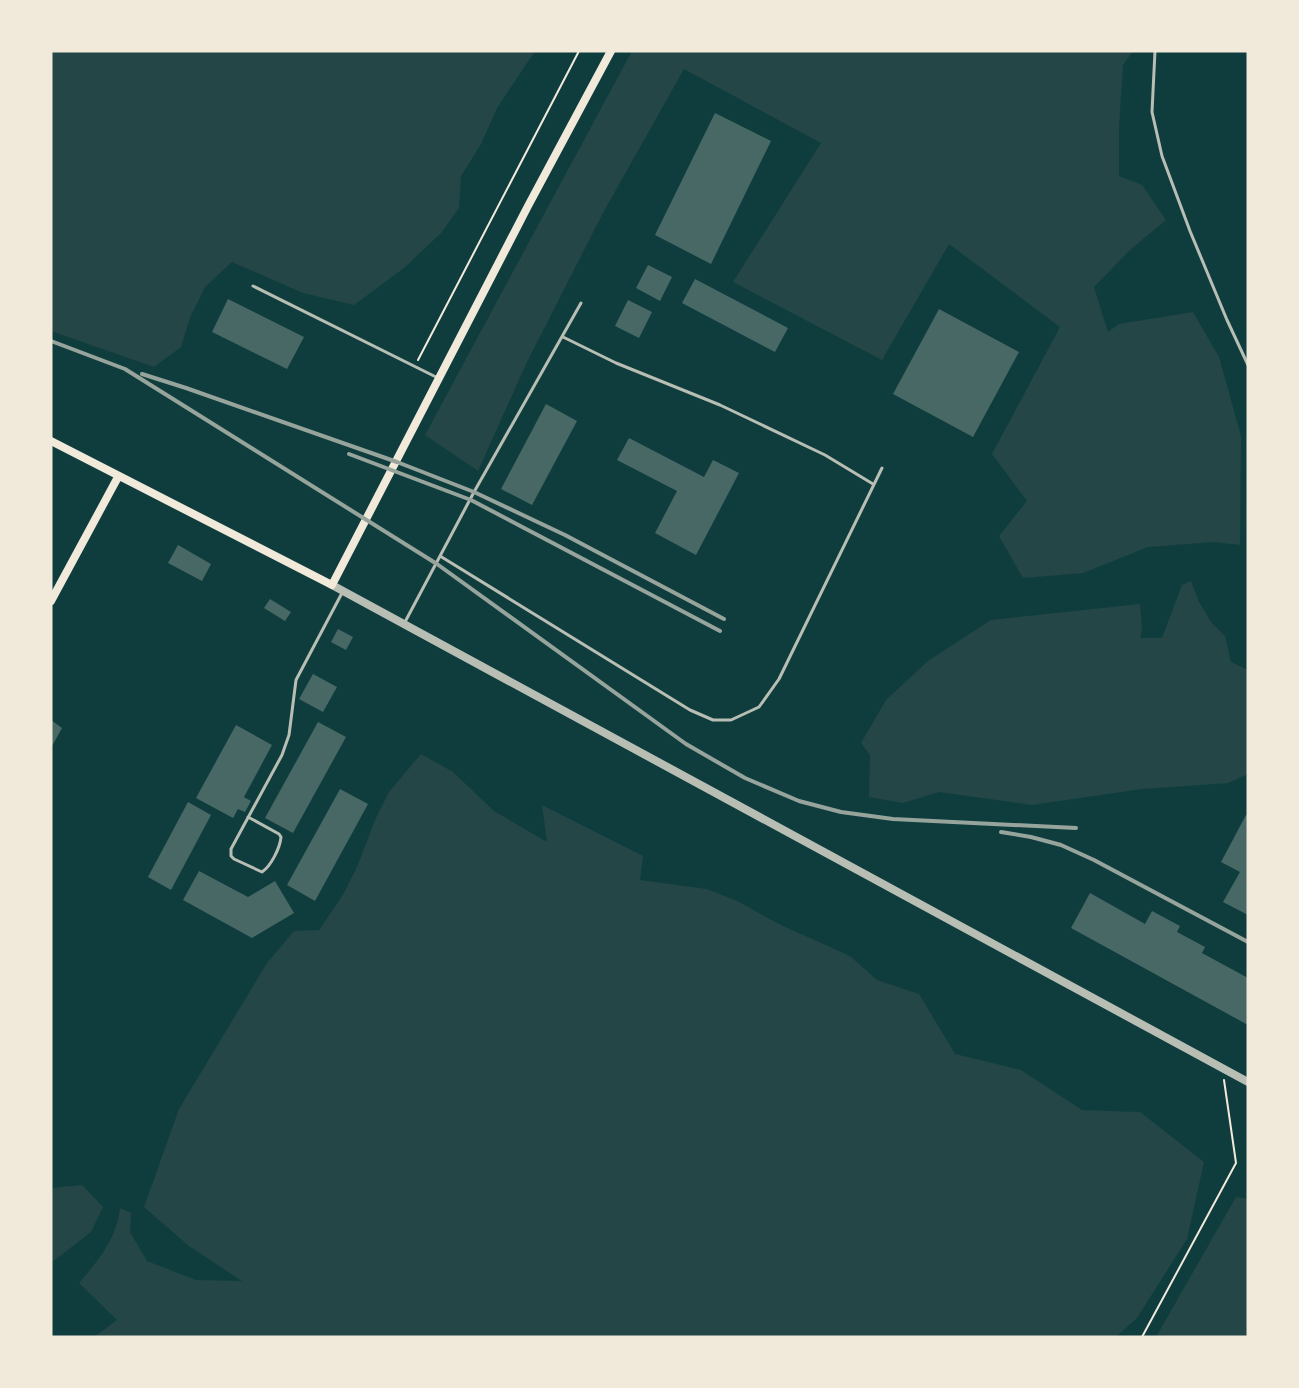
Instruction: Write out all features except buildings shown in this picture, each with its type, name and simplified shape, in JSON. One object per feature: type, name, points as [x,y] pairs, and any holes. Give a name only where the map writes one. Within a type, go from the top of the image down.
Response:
[{"type":"main road","points":[[51,441],[332,585],[611,51]]},
{"type":"main road","points":[[51,601],[118,477]]},
{"type":"street","points":[[332,585],[1248,1082]]},
{"type":"lane","points":[[1155,51],[1152,112],[1162,156],[1190,231],[1248,364]]},
{"type":"lane","points":[[254,286],[440,379]]},
{"type":"lane","points":[[403,624],[474,492],[581,303]]},
{"type":"lane","points":[[563,337],[616,363],[720,405],[825,455],[873,484]]},
{"type":"lane","points":[[440,556],[690,710],[713,720],[731,720],[759,707],[779,679],[882,468]]},
{"type":"lane","points":[[248,817],[281,837],[280,845],[267,868],[262,872],[231,856],[231,849],[285,746],[289,735],[294,686],[299,672],[343,591]]},
{"type":"path","points":[[414,366],[579,51]]},
{"type":"path","points":[[1143,1337],[1236,1163],[1222,1068]]},
{"type":"shaded area","points":[[51,51],[535,51],[497,108],[481,144],[461,176],[459,208],[441,233],[404,268],[354,305],[303,293],[232,262],[205,287],[190,318],[181,347],[154,367],[51,331]]},
{"type":"shaded area","points":[[632,51],[1133,51],[1123,65],[1119,176],[1142,185],[1166,220],[1130,250],[1094,287],[1108,332],[1119,324],[1193,312],[1219,357],[1241,436],[1240,545],[1214,542],[1148,547],[1083,573],[1023,578],[999,536],[1027,501],[992,454],[1060,327],[949,244],[882,360],[733,282],[821,143],[684,69],[604,211],[527,362],[478,471],[425,435]]},
{"type":"shaded area","points":[[1191,581],[1199,602],[1211,622],[1225,636],[1231,662],[1248,670],[1248,774],[1228,783],[1142,789],[1032,805],[939,792],[903,803],[869,797],[870,755],[861,743],[886,700],[928,661],[991,620],[1140,604],[1142,629],[1140,638],[1162,638],[1182,585]]},
{"type":"shaded area","points":[[421,754],[453,772],[494,811],[547,842],[542,805],[643,856],[640,880],[707,889],[737,901],[781,925],[850,956],[877,980],[919,994],[955,1054],[1021,1070],[1082,1110],[1140,1112],[1204,1162],[1187,1239],[1137,1318],[1116,1337],[94,1337],[117,1320],[79,1283],[100,1258],[111,1239],[120,1208],[131,1213],[130,1232],[147,1261],[196,1280],[242,1281],[189,1246],[144,1207],[179,1109],[267,963],[294,931],[319,930],[343,895],[389,792]]},
{"type":"shaded area","points":[[82,1185],[103,1207],[91,1232],[51,1263],[51,1188]]},
{"type":"shaded area","points":[[1236,1197],[1248,1199],[1248,1337],[1156,1337]]},
{"type":"railway","points":[[51,341],[125,369],[437,564],[686,744],[745,778],[799,801],[841,812],[893,819],[1076,828]]},
{"type":"railway","points":[[142,374],[397,462],[474,492],[565,535],[724,619]]},
{"type":"railway","points":[[349,454],[471,500],[720,631]]},
{"type":"railway","points":[[1001,832],[1061,845],[1094,860],[1248,942]]}]
